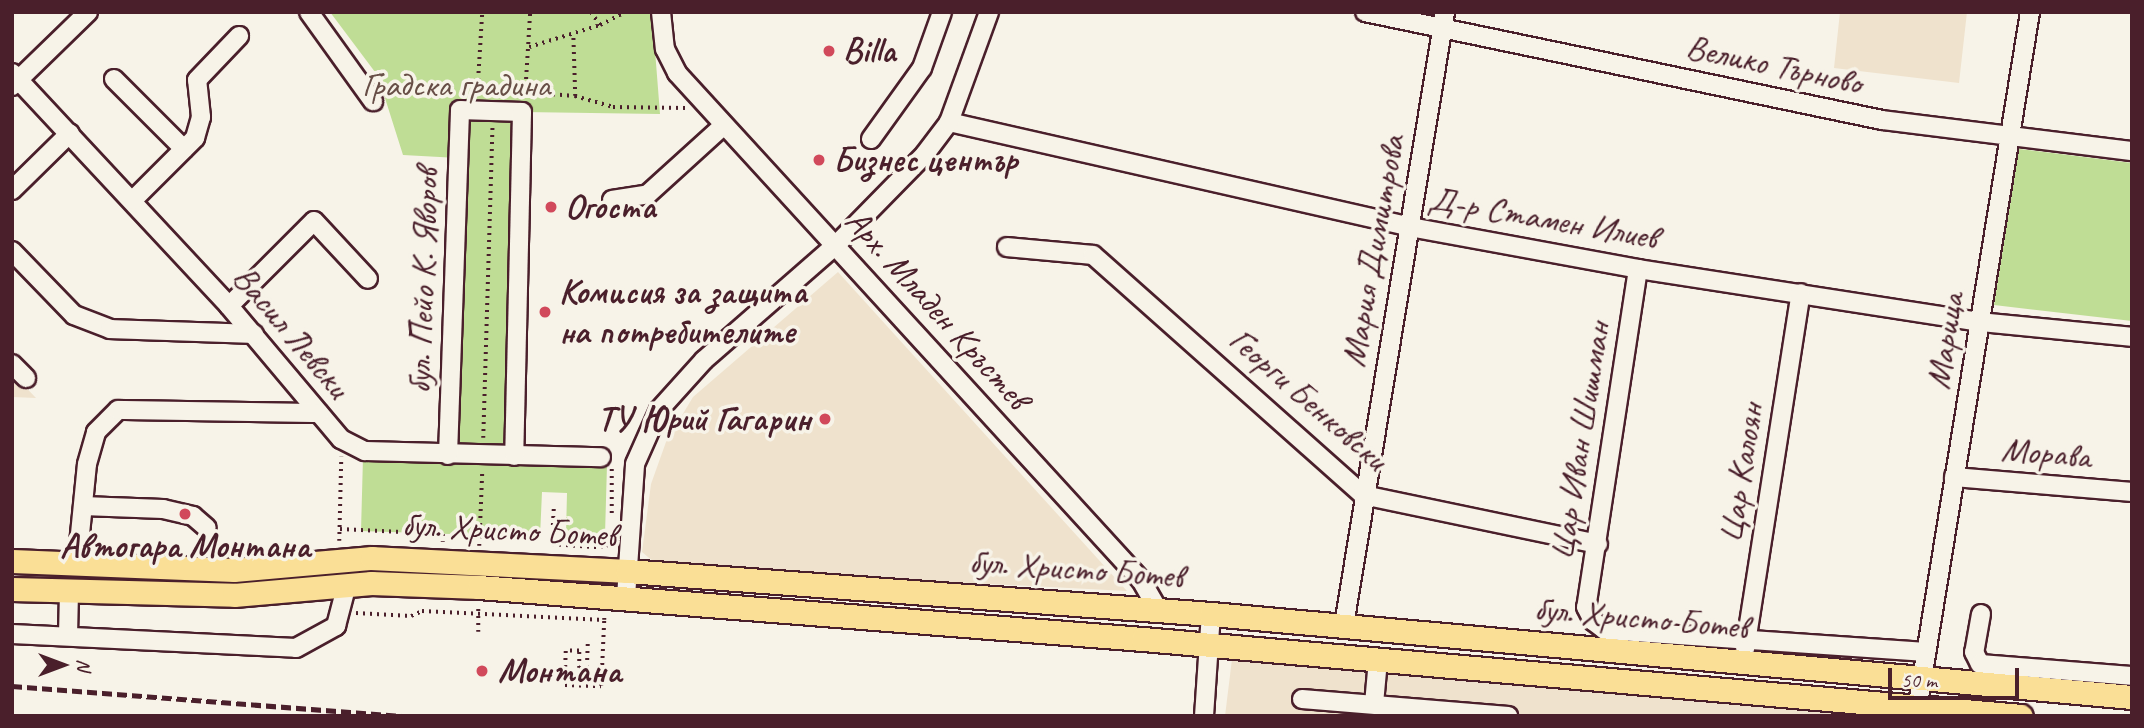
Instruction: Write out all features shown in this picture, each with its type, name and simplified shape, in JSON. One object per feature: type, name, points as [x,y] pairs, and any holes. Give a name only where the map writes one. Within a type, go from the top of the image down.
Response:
[{"type":"main road","name":"бул. Христо Ботев","points":[[12,561],[234,570],[372,558],[627,571],[1158,609],[2132,697]]},
{"type":"main road","name":"бул. Христо Ботев","points":[[12,589],[234,595],[347,584],[479,587],[1209,644],[1916,712],[2021,716]]},
{"type":"street","points":[[14,80],[88,12]]},
{"type":"street","points":[[309,12],[373,101]]},
{"type":"street","name":"Арх. Младен Кръстев","points":[[661,12],[665,49],[704,104],[837,244],[1141,580],[1158,609]]},
{"type":"street","points":[[872,139],[922,68],[942,12]]},
{"type":"street","points":[[615,596],[627,571],[635,464],[659,410],[704,360],[837,244],[949,122],[989,12]]},
{"type":"street","name":"Велико Търново","points":[[1365,12],[1443,20],[1882,120],[2132,151]]},
{"type":"street","name":"Марица","points":[[1916,712],[2030,12]]},
{"type":"street","name":"Мария Димитрова","points":[[1344,625],[1363,495],[1443,20]]},
{"type":"street","points":[[133,200],[200,129],[197,80],[239,36]]},
{"type":"street","points":[[114,79],[184,149]]},
{"type":"street","name":"Васил Левски","points":[[14,80],[70,133],[133,200],[254,334],[341,439],[365,451],[601,457]]},
{"type":"street","points":[[476,111],[522,112],[514,456]]},
{"type":"street","name":"бул. Пейо К. Яворов","points":[[449,455],[476,111]]},
{"type":"street","name":"Д-р Стамен Илиев","points":[[949,122],[1410,227],[1638,269],[1980,321],[2132,337]]},
{"type":"street","points":[[612,200],[648,194],[723,126]]},
{"type":"street","points":[[12,190],[70,133]]},
{"type":"street","points":[[229,306],[314,221],[368,279]]},
{"type":"street","name":"Георги Бенковски","points":[[1007,247],[1093,254],[1363,495],[1598,544]]},
{"type":"street","points":[[12,251],[74,315],[110,329],[254,334]]},
{"type":"street","name":"Цар Иван Шишман","points":[[1638,269],[1598,544],[1586,607],[1592,621],[1605,630],[1747,639]]},
{"type":"street","name":"Цар Калоян","points":[[1744,662],[1801,293]]},
{"type":"street","points":[[12,364],[26,378]]},
{"type":"street","points":[[77,564],[87,464],[96,432],[118,410],[318,413]]},
{"type":"street","name":"Морава","points":[[1954,477],[2132,492]]},
{"type":"street","points":[[83,506],[163,509],[193,516],[207,528]]},
{"type":"street","points":[[12,634],[296,648],[335,626],[347,584]]},
{"type":"street","points":[[68,636],[69,592]]},
{"type":"street","points":[[1204,716],[1211,614]]},
{"type":"street","points":[[1981,614],[1974,653],[1980,664],[2132,676]]},
{"type":"street","points":[[1747,639],[1926,653]]},
{"type":"street","points":[[1374,704],[1378,660]]},
{"type":"street","points":[[1302,699],[1508,716]]},
{"type":"path","points":[[479,562],[483,455],[476,111],[482,12]]},
{"type":"path","points":[[522,112],[530,12]]},
{"type":"path","points":[[591,12],[600,26]]},
{"type":"path","points":[[529,47],[600,26],[625,12]]},
{"type":"path","points":[[573,34],[575,96]]},
{"type":"path","points":[[525,92],[575,96],[613,107],[674,111],[704,104]]},
{"type":"path","points":[[339,546],[341,439]]},
{"type":"path","points":[[554,509],[552,544],[606,547],[612,536],[613,491]]},
{"type":"path","points":[[340,529],[443,534],[442,551]]},
{"type":"path","points":[[593,555],[594,547]]},
{"type":"path","points":[[478,632],[479,587]]},
{"type":"path","points":[[588,644],[587,668],[579,668],[579,651],[566,651],[565,685],[601,685],[604,620],[615,596]]},
{"type":"path","points":[[362,614],[604,620]]},
{"type":"shaded area","points":[[1840,12],[1967,12],[1959,83],[1834,68]]},
{"type":"shaded area","name":"ТУ Юрий Гагарин","points":[[838,272],[1127,591],[660,567],[642,552],[651,484],[666,442],[693,397]]},
{"type":"shaded area","points":[[12,373],[36,398],[12,397]]},
{"type":"shaded area","points":[[1232,659],[1946,716],[1225,716]]},
{"type":"green space","name":"Градска градина","points":[[330,12],[652,12],[660,114],[523,112],[508,450],[455,448],[458,158],[403,155],[378,76]]},
{"type":"green space","points":[[2019,149],[2132,163],[2132,321],[1994,305]]},
{"type":"green space","points":[[363,457],[607,465],[605,535],[566,534],[567,493],[542,492],[540,537],[361,531]]},
{"type":"railway","points":[[12,686],[405,716]]},
{"type":"place","name":"Billa","points":[[829,51]]},
{"type":"place","name":"Бизнес център","points":[[819,160]]},
{"type":"place","name":"Огоста","points":[[551,207]]},
{"type":"place","name":"Комисия за защита на потребителите","points":[[545,312]]},
{"type":"place","name":"ТУ Юрий Гагарин","points":[[825,419]]},
{"type":"place","name":"Автогара Монтана","points":[[185,514]]},
{"type":"place","name":"Монтана","points":[[482,671]]}]
